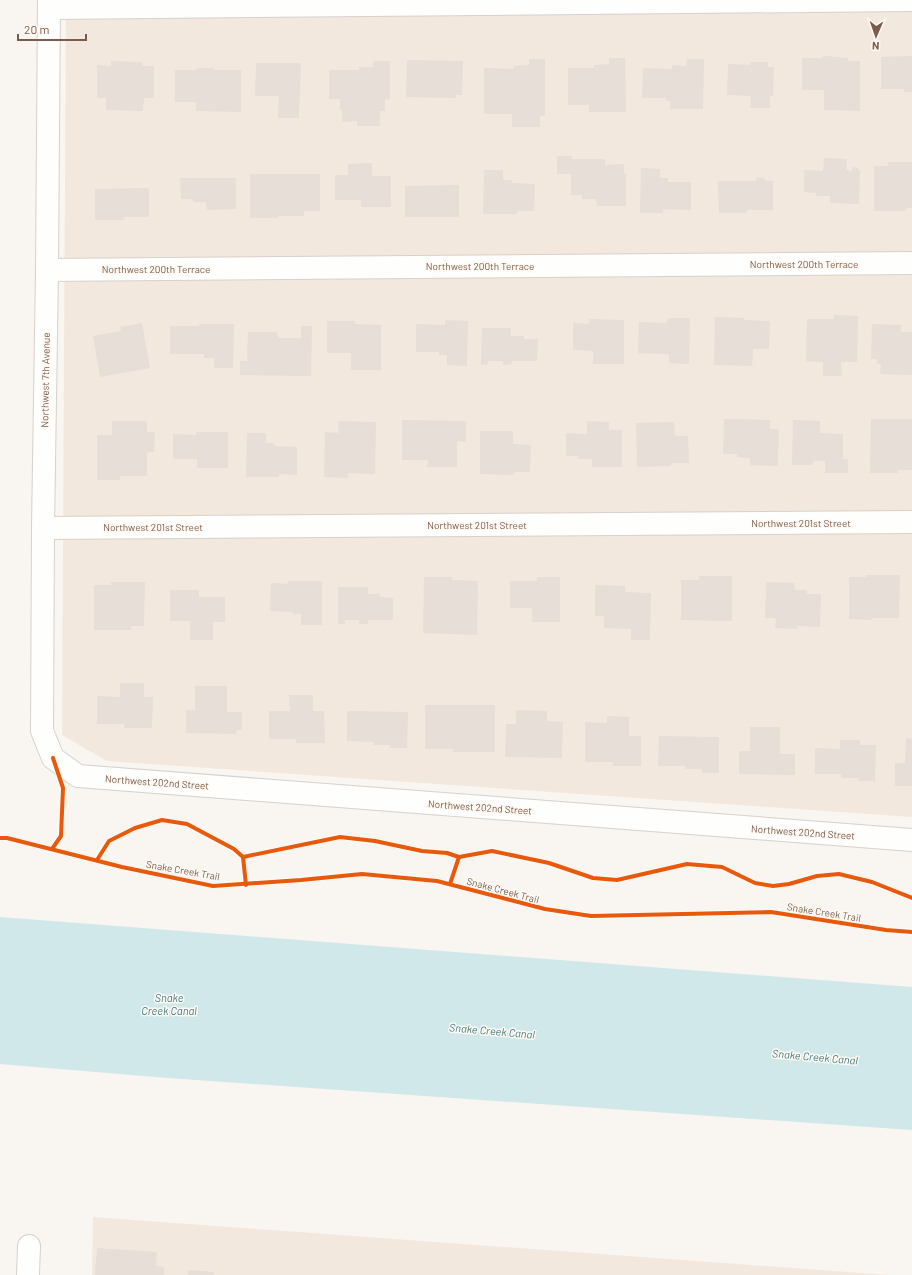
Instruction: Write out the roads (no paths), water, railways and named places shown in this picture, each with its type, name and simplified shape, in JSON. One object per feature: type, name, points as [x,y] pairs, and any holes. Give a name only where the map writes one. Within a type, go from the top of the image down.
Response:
[{"type":"street","points":[[49,4],[912,0]]},
{"type":"street","name":"Northwest 7th Avenue","points":[[49,4],[42,731],[53,758]]},
{"type":"street","name":"Northwest 200th Terrace","points":[[47,270],[912,263]]},
{"type":"street","name":"Northwest 201st Street","points":[[43,528],[912,522]]},
{"type":"street","name":"Northwest 202nd Street","points":[[53,758],[78,776],[912,840]]},
{"type":"street","points":[[28,1275],[29,1246]]},
{"type":"water","name":"Snake Creek Canal","points":[[0,917],[912,987],[912,1130],[168,1078],[0,1064]]}]
